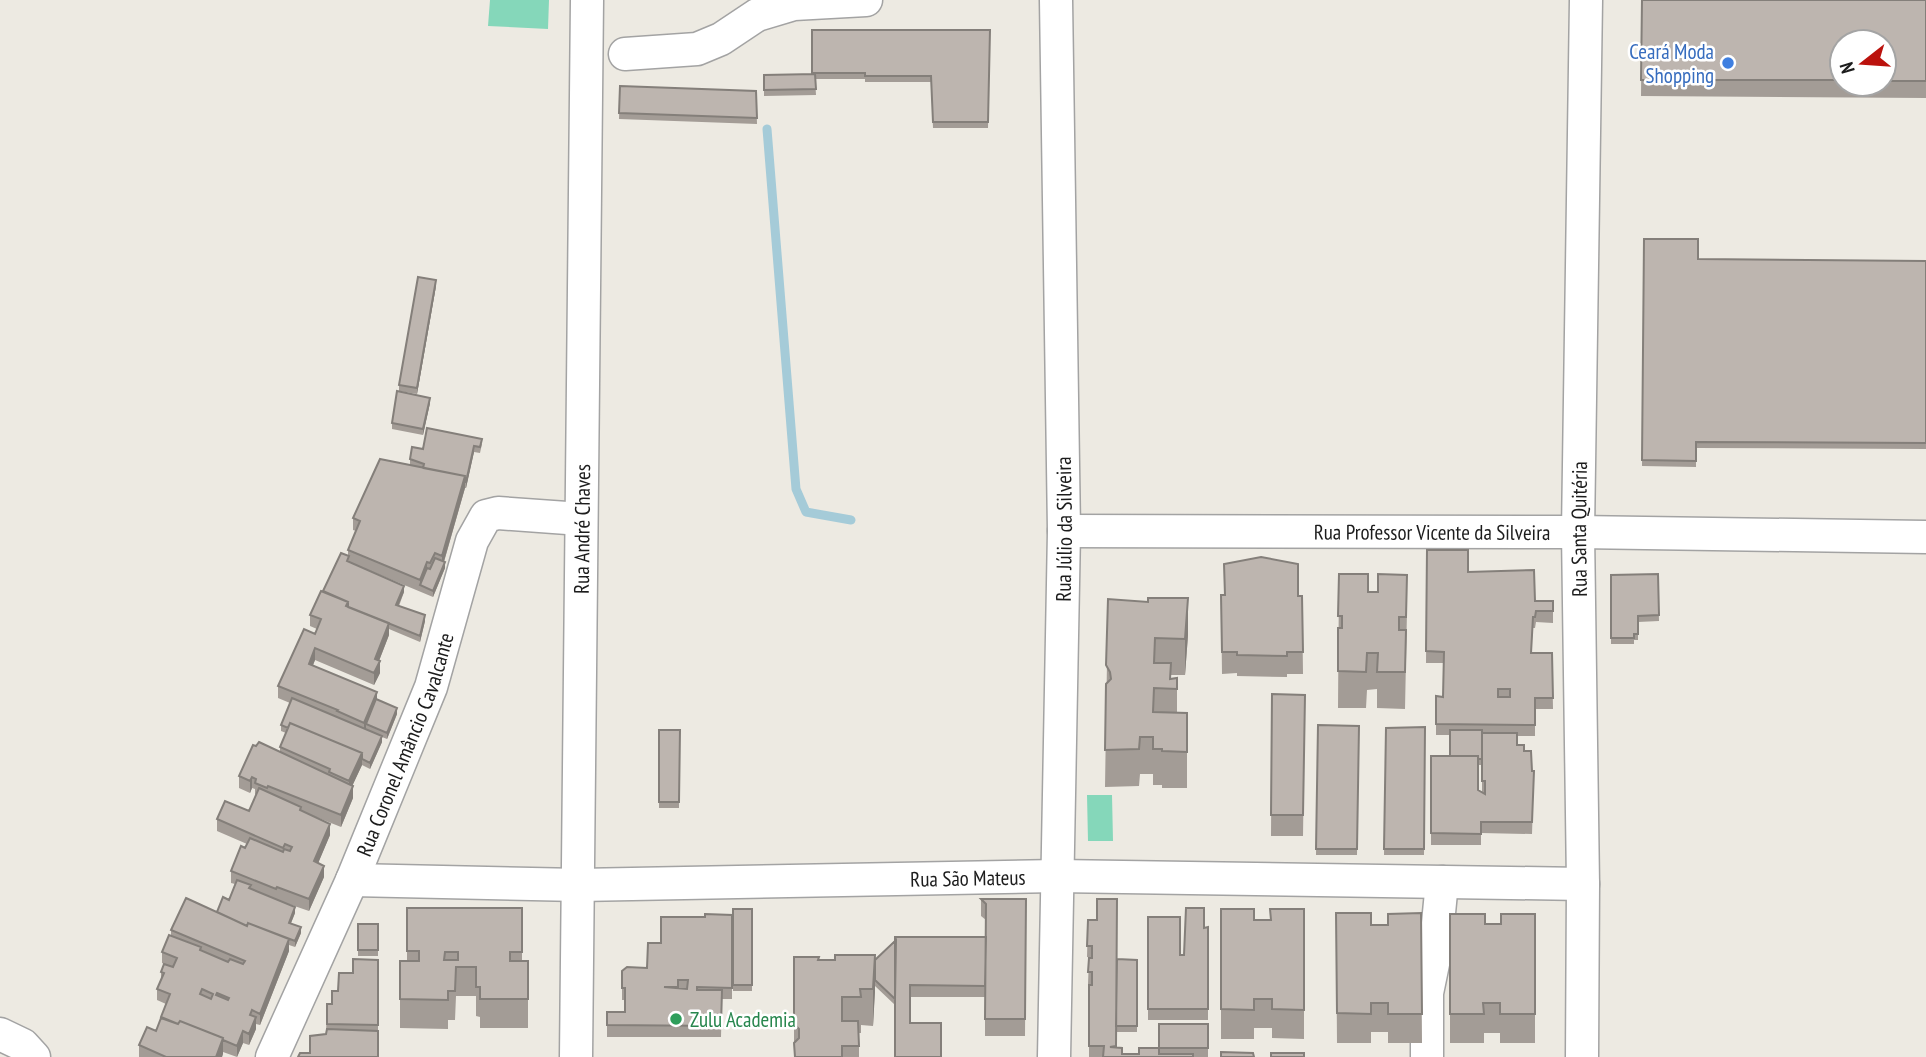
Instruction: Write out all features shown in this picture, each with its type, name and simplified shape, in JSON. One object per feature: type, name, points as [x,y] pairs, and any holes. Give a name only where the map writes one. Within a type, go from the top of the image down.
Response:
[{"type":"street","name":"Rua André Chaves","points":[[576,1057],[587,0]]},
{"type":"street","points":[[625,54],[697,50],[757,15],[794,4],[866,0]]},
{"type":"street","name":"Rua Júlio da Silveira","points":[[1055,1057],[1064,531],[1056,0]]},
{"type":"street","name":"Rua Santa Quitéria","points":[[1582,1057],[1583,884],[1578,532],[1586,0]]},
{"type":"street","name":"Rua Coronel Amâncio Cavalcante","points":[[272,1057],[352,880],[431,687],[478,528],[486,516],[498,513],[581,519]]},
{"type":"street","name":"Rua Professor Vicente da Silveira","points":[[1064,531],[1578,532],[1926,537]]},
{"type":"street","name":"Rua São Mateus","points":[[352,880],[579,885],[1057,876],[1583,884]]},
{"type":"street","points":[[1427,1057],[1427,993],[1435,954],[1442,882]]},
{"type":"street","points":[[0,1034],[23,1045],[34,1057]]},
{"type":"green space","points":[[490,0],[549,0],[548,29],[488,26]]},
{"type":"green space","points":[[1087,795],[1112,795],[1113,841],[1088,841]]},
{"type":"building","points":[[1642,0],[1926,0],[1926,81],[1898,81],[1898,28],[1828,28],[1828,80],[1641,80]]},
{"type":"building","points":[[812,30],[990,30],[988,122],[933,122],[931,76],[812,73]]},
{"type":"building","points":[[815,74],[816,89],[764,90],[764,75]]},
{"type":"building","points":[[620,86],[756,91],[757,118],[619,113]]},
{"type":"building","points":[[1644,239],[1698,239],[1698,259],[1926,261],[1926,443],[1696,442],[1696,461],[1642,460]]},
{"type":"building","points":[[418,277],[436,280],[417,388],[399,385]]},
{"type":"building","points":[[397,391],[430,398],[423,429],[392,423]]},
{"type":"building","points":[[427,428],[482,439],[480,447],[474,446],[466,482],[465,476],[423,468],[424,464],[410,459],[412,447],[423,449]]},
{"type":"building","points":[[380,459],[465,476],[442,556],[435,553],[430,563],[427,562],[420,580],[348,550],[360,521],[353,518]]},
{"type":"building","points":[[1427,550],[1468,550],[1468,572],[1534,570],[1535,601],[1553,601],[1553,611],[1536,611],[1533,617],[1531,653],[1552,653],[1553,698],[1535,698],[1535,725],[1436,724],[1436,696],[1443,697],[1444,652],[1426,651]],"holes":[[[1498,689],[1510,689],[1510,697],[1498,697]]]},
{"type":"building","points":[[341,553],[349,556],[347,561],[404,586],[396,605],[425,615],[420,636],[348,607],[348,602],[323,591]]},
{"type":"building","points":[[1261,557],[1298,564],[1298,596],[1302,596],[1303,652],[1287,652],[1287,656],[1222,652],[1221,595],[1225,595],[1224,564]]},
{"type":"building","points":[[435,558],[445,562],[433,591],[420,585],[427,568],[430,569]]},
{"type":"building","points":[[1339,574],[1368,574],[1368,592],[1378,592],[1378,574],[1407,575],[1406,617],[1399,617],[1399,630],[1406,630],[1405,672],[1377,672],[1378,653],[1367,653],[1366,672],[1338,671],[1338,628],[1342,628],[1342,616],[1338,616]]},
{"type":"building","points":[[1658,574],[1659,615],[1638,616],[1638,634],[1634,634],[1634,638],[1611,638],[1611,575]]},
{"type":"building","points":[[321,591],[348,602],[346,606],[389,623],[375,659],[380,661],[374,673],[315,648],[309,664],[377,692],[364,723],[278,686],[304,629],[315,634],[321,619],[310,615]]},
{"type":"building","points":[[1148,598],[1188,598],[1185,639],[1155,638],[1154,663],[1171,663],[1170,679],[1177,678],[1177,689],[1154,688],[1153,712],[1187,713],[1187,752],[1153,749],[1153,737],[1140,737],[1139,749],[1105,750],[1106,684],[1111,679],[1106,665],[1108,599],[1148,602]]},
{"type":"building","points":[[1272,694],[1305,695],[1303,815],[1271,815]]},
{"type":"building","points":[[292,698],[382,736],[370,763],[362,759],[362,753],[290,723],[288,728],[281,725]]},
{"type":"building","points":[[376,699],[397,708],[387,733],[366,724]]},
{"type":"building","points":[[290,723],[362,753],[349,781],[329,772],[330,769],[280,747]]},
{"type":"building","points":[[1318,725],[1359,726],[1357,849],[1316,849]]},
{"type":"building","points":[[1425,727],[1424,849],[1384,849],[1386,728]]},
{"type":"building","points":[[659,730],[680,730],[679,802],[659,802]]},
{"type":"building","points":[[1450,730],[1482,730],[1482,759],[1478,759],[1478,756],[1450,756]]},
{"type":"building","points":[[1482,733],[1517,733],[1517,745],[1524,745],[1524,751],[1531,751],[1534,771],[1532,822],[1481,822],[1481,834],[1431,833],[1431,756],[1478,756],[1478,790],[1485,794],[1485,781],[1482,781]]},
{"type":"building","points":[[259,742],[353,786],[341,815],[255,783],[256,779],[252,777],[250,781],[239,776],[253,745],[256,746]]},
{"type":"building","points":[[259,788],[330,824],[314,861],[324,866],[309,899],[231,871],[241,846],[245,848],[250,838],[283,852],[284,849],[290,851],[292,847],[285,844],[283,848],[217,819],[225,801],[249,811]]},
{"type":"building","points":[[237,880],[251,885],[249,888],[295,907],[289,923],[301,927],[295,941],[248,923],[247,926],[217,912],[223,897],[229,900]]},
{"type":"building","points":[[186,898],[247,926],[248,923],[289,939],[260,1014],[252,1010],[250,1015],[256,1017],[249,1034],[243,1031],[237,1046],[180,1021],[178,1024],[161,1017],[170,994],[157,989],[164,973],[161,972],[164,964],[173,967],[177,958],[162,952],[169,935],[201,947],[200,950],[228,962],[230,959],[243,964],[245,961],[171,930]],"holes":[[[202,989],[213,994],[211,999],[200,994]]]},
{"type":"building","points":[[981,899],[1026,899],[1025,1019],[985,1019],[986,904]]},
{"type":"building","points":[[1097,899],[1117,899],[1116,1046],[1110,1047],[1122,1048],[1122,1054],[1139,1054],[1139,1048],[1159,1048],[1159,1054],[1193,1054],[1193,1057],[1103,1057],[1104,1046],[1089,1046],[1089,985],[1092,985],[1092,972],[1088,972],[1092,946],[1087,946],[1088,920],[1097,920]]},
{"type":"building","points":[[407,908],[522,908],[522,952],[510,952],[510,961],[528,961],[528,999],[480,999],[480,987],[476,987],[476,967],[456,967],[455,991],[448,991],[448,1000],[400,999],[400,961],[419,961],[419,951],[407,951]],"holes":[[[445,952],[458,952],[458,960],[444,960]]]},
{"type":"building","points":[[1186,908],[1204,908],[1204,928],[1208,927],[1208,1009],[1148,1009],[1148,917],[1180,917],[1180,955],[1184,955]]},
{"type":"building","points":[[733,909],[752,909],[752,985],[733,985]]},
{"type":"building","points":[[1221,909],[1254,909],[1254,920],[1271,920],[1270,909],[1304,909],[1304,1010],[1272,1009],[1272,999],[1254,999],[1254,1010],[1221,1009]]},
{"type":"building","points":[[1336,913],[1371,913],[1371,925],[1388,925],[1388,914],[1421,913],[1422,1014],[1388,1014],[1388,1003],[1371,1003],[1371,1014],[1337,1013]]},
{"type":"building","points":[[705,914],[732,915],[732,988],[697,987],[697,990],[722,990],[721,1026],[607,1025],[607,1012],[625,1012],[622,971],[627,967],[647,968],[648,943],[661,943],[661,917],[705,917]],"holes":[[[678,980],[688,980],[687,989],[664,987],[678,987]]]},
{"type":"building","points":[[1450,914],[1485,914],[1485,924],[1501,924],[1501,914],[1535,914],[1535,1014],[1500,1014],[1500,1003],[1483,1003],[1484,1014],[1450,1014]]},
{"type":"building","points":[[358,924],[378,924],[378,950],[358,950]]},
{"type":"building","points":[[895,937],[986,937],[985,986],[910,985],[910,1023],[941,1023],[941,1057],[895,1057]]},
{"type":"building","points":[[896,940],[895,999],[875,980],[875,960]]},
{"type":"building","points":[[835,955],[875,955],[873,989],[860,989],[861,997],[842,997],[842,1021],[858,1021],[859,1046],[842,1046],[842,1057],[795,1057],[794,1043],[799,1038],[799,1029],[794,1024],[794,957],[835,960]]},
{"type":"building","points":[[353,959],[378,960],[378,1025],[327,1024],[327,1004],[332,1004],[332,991],[338,991],[339,973],[353,973]]},
{"type":"building","points":[[1117,959],[1137,960],[1137,1026],[1116,1026]]},
{"type":"building","points":[[161,1018],[178,1024],[180,1021],[223,1038],[216,1057],[166,1057],[139,1045],[147,1027],[156,1031]]},
{"type":"building","points":[[1159,1024],[1208,1024],[1208,1048],[1159,1048]]},
{"type":"building","points":[[327,1029],[378,1031],[378,1057],[298,1057],[300,1053],[310,1053],[310,1036],[326,1034]]},
{"type":"building","points":[[1221,1052],[1253,1053],[1254,1057],[1221,1057]]},
{"type":"building","points":[[1271,1053],[1304,1053],[1304,1057],[1271,1057]]},
{"type":"waterway","points":[[767,129],[796,489],[806,512],[851,520]]},
{"type":"place","name":"Ceará Moda Shopping","points":[[1728,63]]},
{"type":"place","name":"Zulu Academia","points":[[676,1019]]}]
